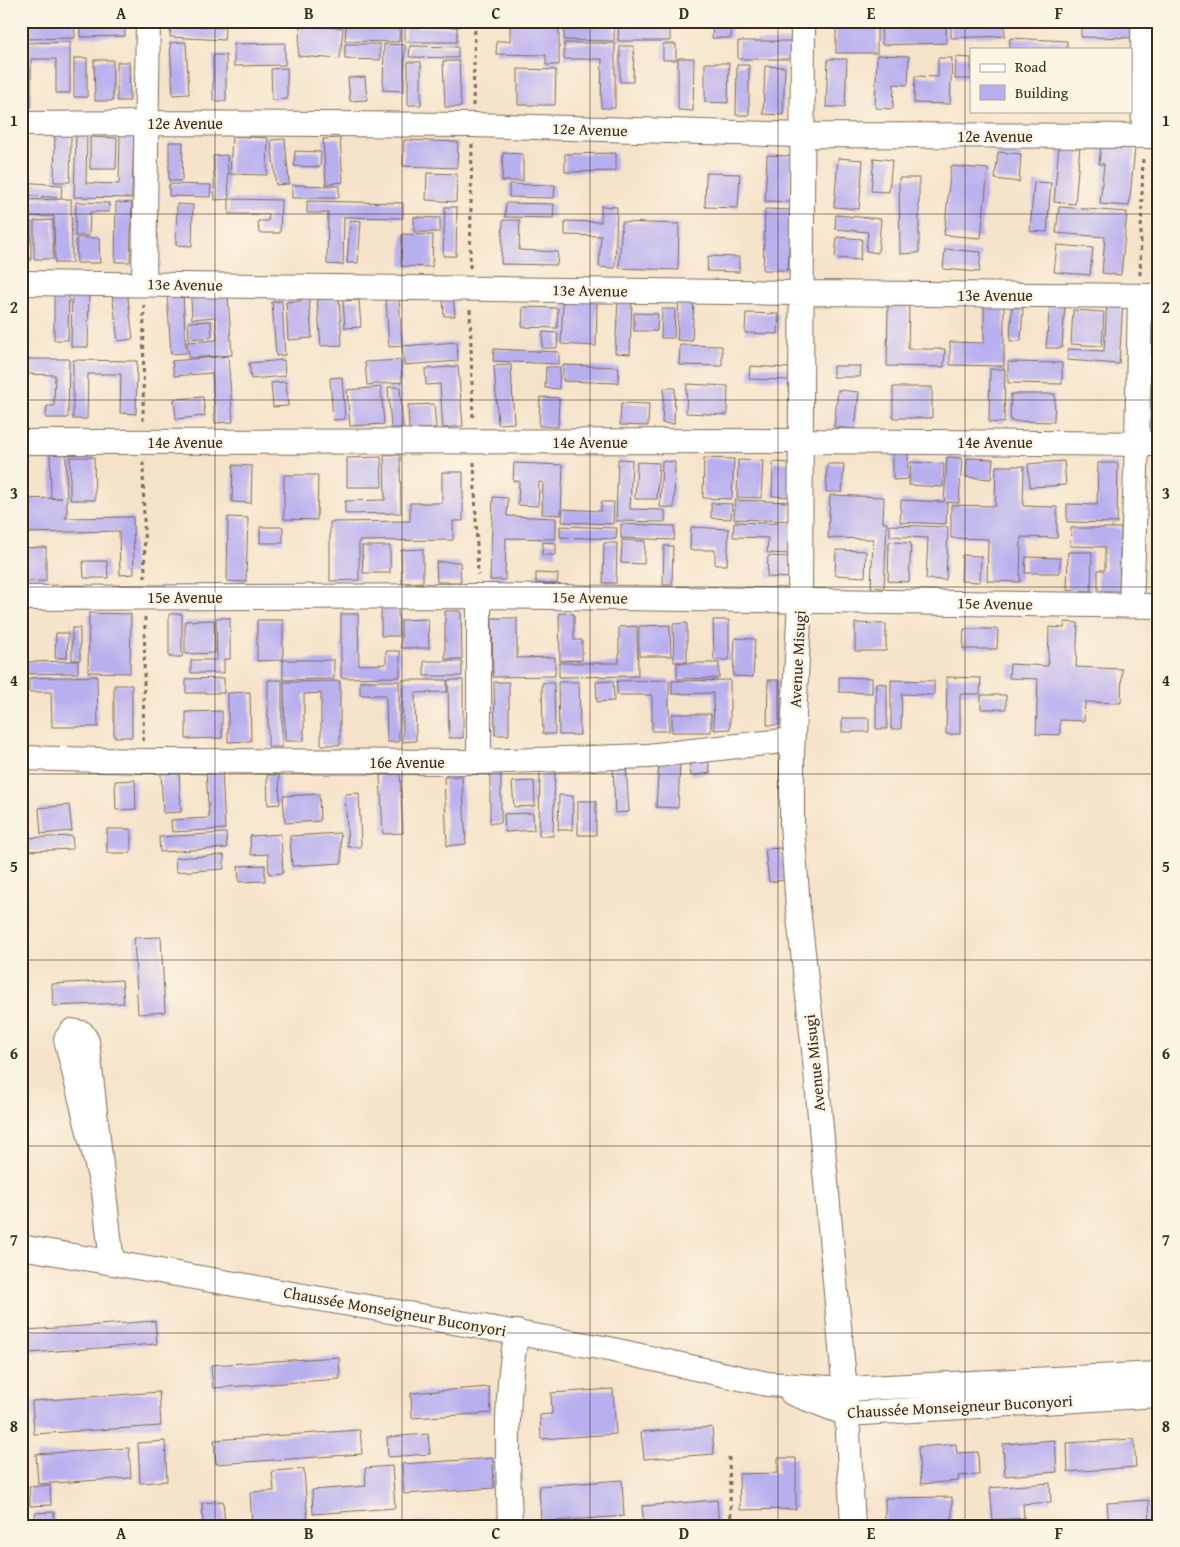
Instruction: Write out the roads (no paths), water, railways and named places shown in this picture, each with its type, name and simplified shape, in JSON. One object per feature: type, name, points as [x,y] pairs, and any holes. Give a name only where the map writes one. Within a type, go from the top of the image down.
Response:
[{"type":"street","points":[[144,284],[148,21]]},
{"type":"street","name":"Avenue Misugi","points":[[803,21],[800,600],[792,747],[792,824],[798,908],[814,1050],[845,1389],[853,1526]]},
{"type":"street","points":[[1143,21],[1151,136]]},
{"type":"street","name":"12e Avenue","points":[[21,124],[473,125],[801,135],[1151,136]]},
{"type":"street","name":"13e Avenue","points":[[21,283],[1149,296]]},
{"type":"street","points":[[1131,606],[1148,443],[1149,296]]},
{"type":"street","name":"14e Avenue","points":[[21,442],[801,441],[1148,443]]},
{"type":"street","points":[[479,596],[479,762]]},
{"type":"street","name":"15e Avenue","points":[[21,598],[479,596],[1159,606]]},
{"type":"street","name":"16e Avenue","points":[[21,758],[143,761],[479,762],[648,756],[792,747]]},
{"type":"street","points":[[102,1185],[66,1039],[72,1031],[82,1033],[87,1041],[112,1263]]},
{"type":"street","name":"Chaussée Monseigneur Buconyori","points":[[21,1247],[604,1348],[767,1384],[847,1414],[1159,1395]]},
{"type":"street","points":[[510,1526],[508,1389],[511,1359],[517,1332]]},
{"type":"street","name":"Chaussée Monseigneur Buconyori","points":[[767,1384],[845,1389],[1159,1374]]}]
